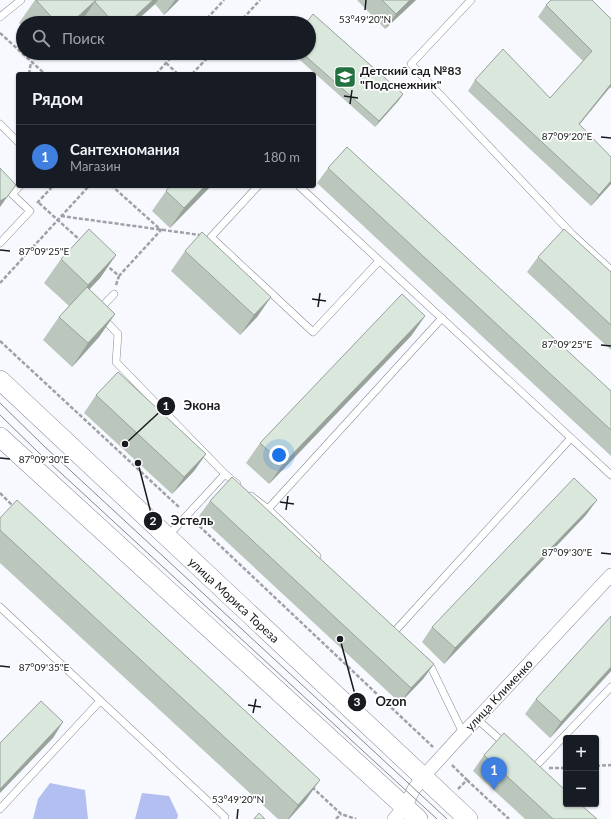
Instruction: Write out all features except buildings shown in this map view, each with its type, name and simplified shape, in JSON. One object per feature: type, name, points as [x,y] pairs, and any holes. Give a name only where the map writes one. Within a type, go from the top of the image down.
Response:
[{"type":"street","name":"улица Мориса Тореза","points":[[0,380],[468,819]]},
{"type":"street","points":[[0,437],[406,815]]},
{"type":"street","name":"улица Клименко","points":[[406,815],[414,789],[423,777],[611,575]]},
{"type":"lane","points":[[0,17],[21,0]]},
{"type":"lane","points":[[471,0],[411,64],[572,234],[611,270]]},
{"type":"lane","points":[[0,124],[16,140]]},
{"type":"lane","points":[[0,243],[30,211],[12,194],[18,188]]},
{"type":"lane","points":[[256,188],[211,237],[313,332],[379,261]]},
{"type":"lane","points":[[301,188],[611,475]]},
{"type":"lane","points":[[114,294],[97,312],[118,334],[116,362],[225,474],[268,510],[320,559]]},
{"type":"lane","points":[[268,510],[442,318]]},
{"type":"lane","points":[[389,626],[398,634],[571,438]]},
{"type":"lane","points":[[167,537],[225,474]]},
{"type":"lane","points":[[0,607],[225,817],[224,819]]},
{"type":"lane","points":[[421,656],[431,666],[463,733]]},
{"type":"lane","points":[[533,769],[611,688]]},
{"type":"lane","points":[[0,809],[100,701]]},
{"type":"lane","points":[[477,719],[511,749]]},
{"type":"path","points":[[209,16],[224,0]]},
{"type":"path","points":[[245,16],[260,0]]},
{"type":"path","points":[[0,33],[16,47]]},
{"type":"path","points":[[158,72],[169,60]]},
{"type":"path","points":[[194,72],[205,60]]},
{"type":"path","points":[[29,72],[31,61]]},
{"type":"path","points":[[31,61],[43,72]]},
{"type":"path","points":[[166,63],[176,72]]},
{"type":"path","points":[[30,211],[51,188]]},
{"type":"path","points":[[0,283],[87,188]]},
{"type":"path","points":[[114,188],[161,230]]},
{"type":"path","points":[[38,202],[86,246]]},
{"type":"path","points":[[61,216],[211,237]]},
{"type":"path","points":[[102,261],[119,276],[161,230]]},
{"type":"path","points":[[0,341],[442,756]]},
{"type":"path","points":[[0,493],[17,510]]},
{"type":"path","points":[[599,766],[611,765]]},
{"type":"path","points":[[467,780],[509,819]]},
{"type":"path","points":[[312,786],[341,814],[356,819]]},
{"type":"path","points":[[336,819],[341,814]]},
{"type":"shaded area","points":[[50,783],[85,790],[88,819],[33,819],[38,799]]},
{"type":"shaded area","points":[[142,793],[169,796],[178,815],[177,819],[135,819]]},
{"type":"tram line","points":[[0,403],[45,447],[447,819]]},
{"type":"tram line","points":[[0,415],[38,452],[437,819]]},
{"type":"place","name":"Детский сад №83 \"Подснежник\"","points":[[345,77]]},
{"type":"place","name":"Экона","points":[[125,444]]},
{"type":"place","name":"Эстель","points":[[138,463]]},
{"type":"place","name":"Ozon","points":[[340,639]]},
{"type":"place","name":"Сантехномания","points":[[494,790]]}]
